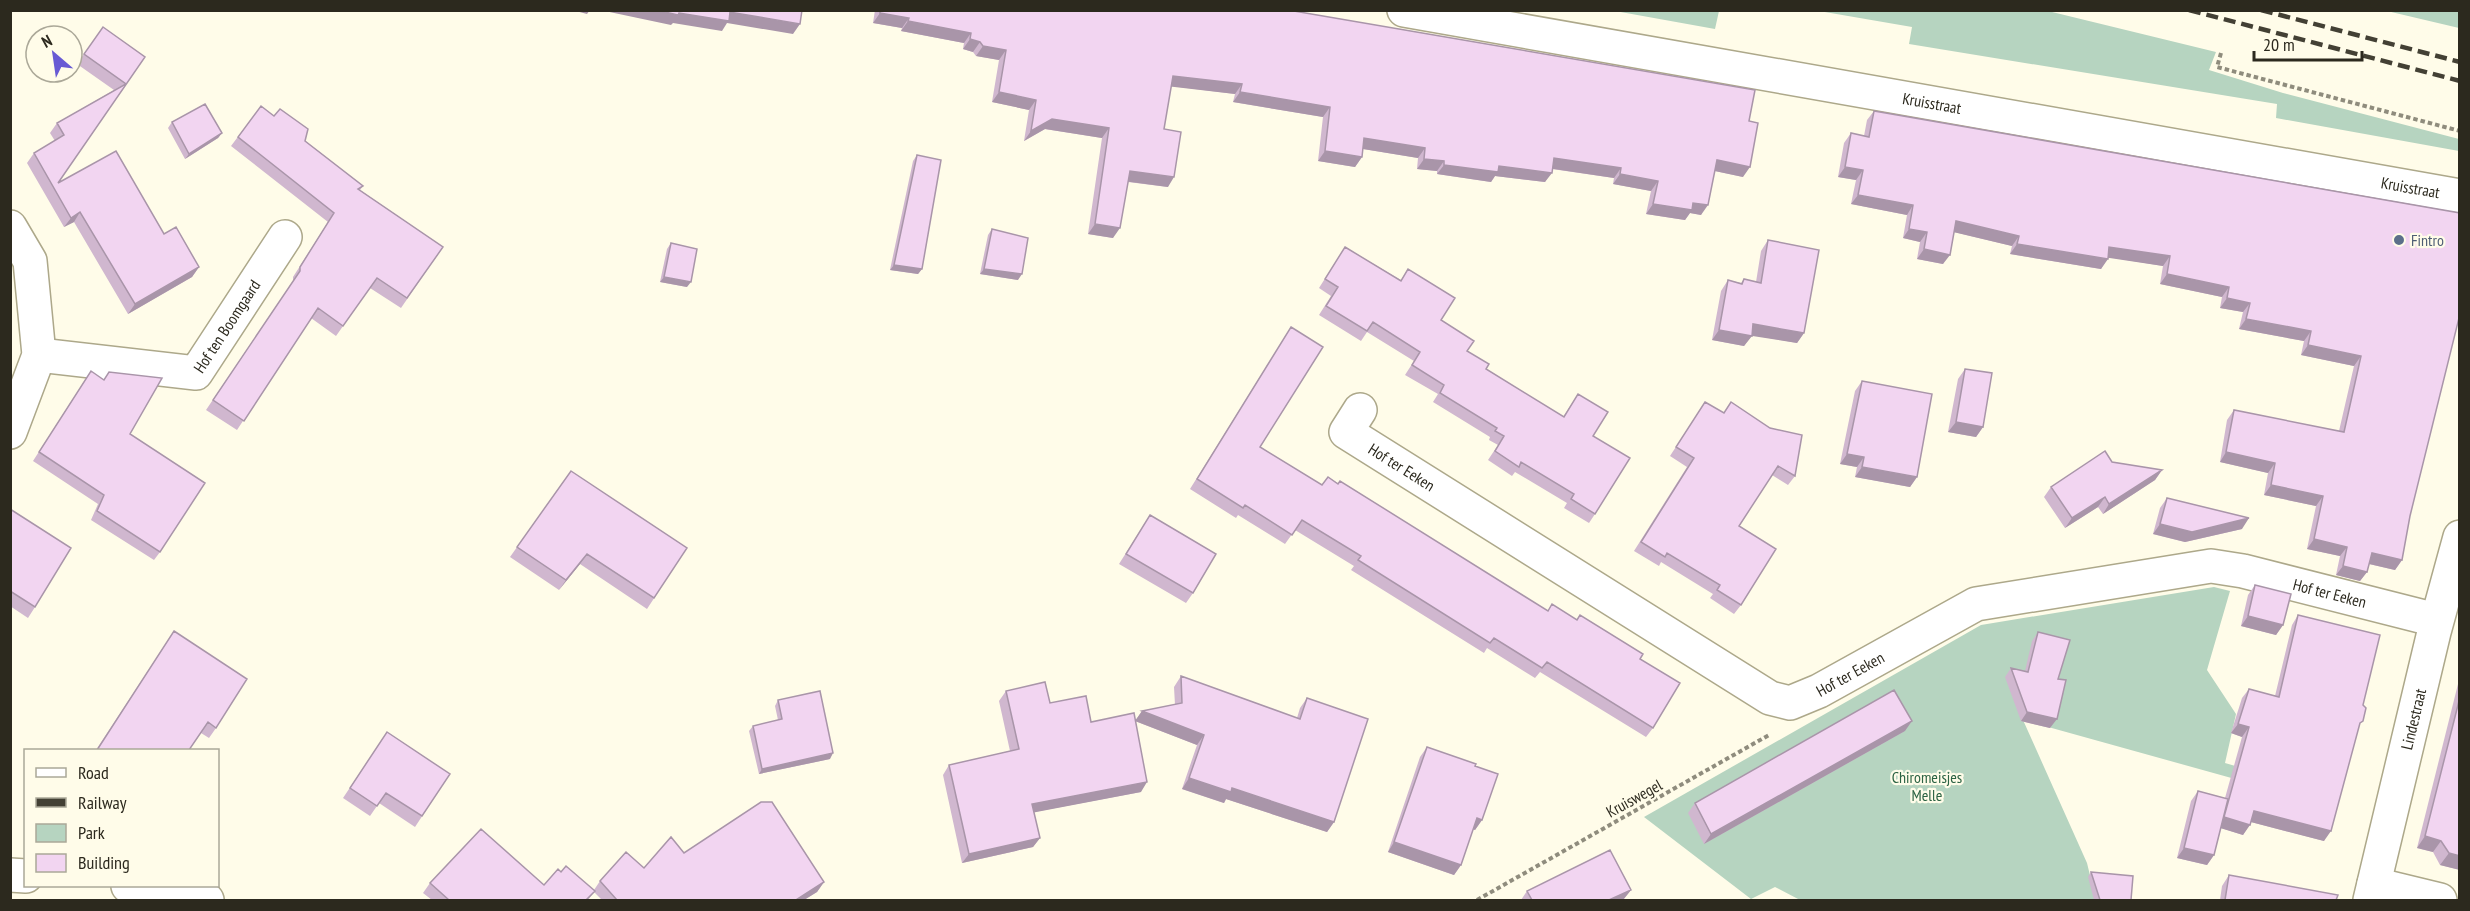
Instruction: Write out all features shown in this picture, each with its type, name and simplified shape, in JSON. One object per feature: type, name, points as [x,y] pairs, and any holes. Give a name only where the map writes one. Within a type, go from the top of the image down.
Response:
[{"type":"street","name":"Kruisstraat","points":[[1404,10],[2460,196]]},
{"type":"street","points":[[10,227],[30,261],[39,355],[10,432]]},
{"type":"street","name":"Hof ten Boomgaard","points":[[39,355],[196,373],[285,237]]},
{"type":"street","name":"Hof ter Eeken","points":[[1360,410],[1346,432],[1770,698],[1790,703],[1819,691],[1976,604],[2211,566],[2243,571],[2436,620]]},
{"type":"street","name":"Lindestraat","points":[[2372,892],[2436,620],[2460,537]]},
{"type":"street","points":[[139,887],[207,900]]},
{"type":"street","points":[[2372,892],[2440,900]]},
{"type":"path","points":[[2221,53],[2217,68],[2460,131]]},
{"type":"path","name":"Kruiswegel","points":[[1477,900],[1778,731],[1790,703]]},
{"type":"green space","points":[[1615,11],[1719,11],[1715,29]]},
{"type":"green space","points":[[1819,11],[2048,11],[2216,52],[2209,70],[2283,93],[2459,139],[2459,151],[2276,118],[2277,104],[1909,44],[1912,27]]},
{"type":"green space","points":[[2387,11],[2459,11],[2459,28]]},
{"type":"green space","name":"Chiromeisjes Melle","points":[[2214,587],[2230,591],[2207,670],[2236,714],[2225,763],[2256,772],[2253,784],[2023,720],[2087,863],[2096,900],[1800,900],[1775,887],[1751,899],[1644,817],[1981,625]]},
{"type":"building","points":[[656,10],[802,10],[800,24],[730,12],[729,21]]},
{"type":"building","points":[[880,10],[1288,10],[1755,90],[1749,121],[1758,123],[1750,167],[1717,160],[1708,205],[1693,203],[1692,210],[1653,204],[1658,181],[1620,174],[1621,168],[1554,158],[1552,173],[1499,166],[1498,172],[1444,165],[1444,161],[1424,159],[1425,148],[1364,138],[1362,157],[1325,151],[1330,107],[1240,92],[1242,84],[1173,76],[1164,129],[1181,132],[1174,177],[1130,171],[1120,228],[1095,224],[1109,128],[1052,119],[1031,131],[1036,100],[999,92],[1006,50],[983,46],[980,42],[970,39],[971,33],[908,21],[909,18],[880,13]]},
{"type":"building","points":[[103,27],[145,57],[58,183],[116,151],[164,234],[176,227],[199,267],[135,304],[80,212],[71,218],[34,153],[64,135],[57,123],[126,84],[84,54]]},
{"type":"building","points":[[205,104],[222,133],[189,154],[172,122]]},
{"type":"building","points":[[261,106],[274,116],[280,109],[308,129],[305,141],[363,186],[358,189],[443,247],[407,298],[377,278],[343,326],[318,308],[244,421],[213,400],[300,271],[300,267],[334,213],[238,137]]},
{"type":"building","points":[[1874,111],[2460,213],[2460,314],[2410,516],[2402,560],[2372,553],[2367,572],[2343,566],[2347,547],[2314,539],[2323,496],[2271,485],[2275,463],[2226,452],[2234,410],[2344,432],[2361,356],[2308,345],[2311,331],[2246,319],[2250,303],[2227,298],[2229,287],[2167,274],[2170,256],[2109,247],[2108,259],[2017,244],[2019,236],[1956,221],[1950,255],[1924,249],[1927,232],[1909,229],[1913,205],[1858,195],[1863,170],[1845,167],[1851,133],[1869,137]]},
{"type":"building","points":[[917,155],[941,160],[922,269],[894,265]]},
{"type":"building","points":[[992,229],[1028,238],[1022,274],[984,269]]},
{"type":"building","points":[[1768,240],[1819,250],[1804,333],[1753,324],[1752,336],[1719,330],[1728,280],[1742,284],[1744,279],[1761,283]]},
{"type":"building","points":[[671,243],[697,249],[691,282],[664,277]]},
{"type":"building","points":[[1345,247],[1401,281],[1408,269],[1455,298],[1441,320],[1474,341],[1467,351],[1489,364],[1486,369],[1564,417],[1578,394],[1608,412],[1593,436],[1630,458],[1595,514],[1571,499],[1574,494],[1521,462],[1519,467],[1495,451],[1504,436],[1495,431],[1497,428],[1440,393],[1444,385],[1412,365],[1420,352],[1373,322],[1367,331],[1326,306],[1338,287],[1325,279]]},
{"type":"building","points":[[1291,327],[1323,347],[1260,447],[1322,485],[1328,477],[1338,484],[1340,481],[1548,611],[1552,604],[1577,620],[1580,615],[1643,654],[1640,659],[1680,683],[1653,728],[1547,662],[1542,668],[1494,638],[1490,643],[1358,560],[1361,556],[1302,520],[1292,535],[1245,505],[1243,508],[1197,479]]},
{"type":"building","points":[[1965,369],[1992,373],[1983,427],[1956,422]]},
{"type":"building","points":[[91,371],[104,380],[109,372],[162,378],[130,434],[205,483],[160,552],[97,511],[104,495],[39,452]]},
{"type":"building","points":[[1862,381],[1932,394],[1917,477],[1862,467],[1864,457],[1847,454]]},
{"type":"building","points":[[1705,402],[1724,413],[1731,402],[1770,428],[1802,435],[1795,476],[1778,466],[1739,526],[1776,549],[1741,605],[1717,590],[1720,585],[1667,553],[1665,557],[1641,542],[1694,458],[1676,447]]},
{"type":"building","points":[[2105,451],[2112,462],[2162,470],[2109,504],[2105,497],[2072,518],[2051,487]]},
{"type":"building","points":[[571,471],[687,548],[654,598],[587,554],[566,580],[517,547]]},
{"type":"building","points":[[2167,498],[2249,518],[2192,532],[2160,524]]},
{"type":"building","points":[[10,509],[71,548],[35,607],[10,591]]},
{"type":"building","points":[[1150,515],[1216,554],[1193,593],[1126,554]]},
{"type":"building","points":[[2255,585],[2291,594],[2283,625],[2248,616]]},
{"type":"building","points":[[2298,615],[2380,635],[2363,705],[2366,708],[2363,721],[2360,723],[2331,831],[2254,811],[2250,825],[2224,817],[2249,727],[2238,724],[2249,689],[2279,697]]},
{"type":"building","points":[[174,631],[247,679],[216,728],[208,722],[190,749],[98,749]]},
{"type":"building","points":[[2038,632],[2070,640],[2058,679],[2066,680],[2057,719],[2027,712],[2011,668],[2028,672]]},
{"type":"building","points":[[1181,676],[1300,719],[1307,698],[1368,719],[1334,822],[1232,788],[1231,792],[1189,778],[1204,735],[1142,711],[1182,703]]},
{"type":"building","points":[[1045,682],[1050,703],[1086,696],[1091,722],[1134,713],[1147,782],[1032,804],[1040,838],[969,854],[949,765],[1019,749],[1006,691]]},
{"type":"building","points":[[1894,690],[1912,721],[1711,834],[1695,803]]},
{"type":"building","points":[[820,691],[833,753],[762,769],[753,726],[782,719],[778,700]]},
{"type":"building","points":[[2460,697],[2460,856],[2449,853],[2441,841],[2425,836]]},
{"type":"building","points":[[387,732],[450,774],[422,816],[386,793],[377,806],[350,788]]},
{"type":"building","points":[[1427,747],[1498,774],[1482,820],[1477,818],[1461,865],[1394,842]]},
{"type":"building","points":[[2198,791],[2228,799],[2214,855],[2184,848]]},
{"type":"building","points":[[761,802],[772,802],[824,882],[796,900],[617,900],[600,881],[626,852],[644,868],[671,837],[684,853]]},
{"type":"building","points":[[481,829],[544,885],[558,869],[561,872],[566,866],[595,891],[586,900],[449,900],[430,883]]},
{"type":"building","points":[[1610,850],[1631,890],[1609,900],[1532,900],[1527,891]]},
{"type":"building","points":[[2091,872],[2133,876],[2131,900],[2100,900]]},
{"type":"building","points":[[2229,875],[2338,895],[2336,900],[2225,900]]},
{"type":"railway","points":[[2189,10],[2460,81]]},
{"type":"railway","points":[[2261,10],[2460,62]]},
{"type":"place","name":"Fintro","points":[[2399,240]]}]
